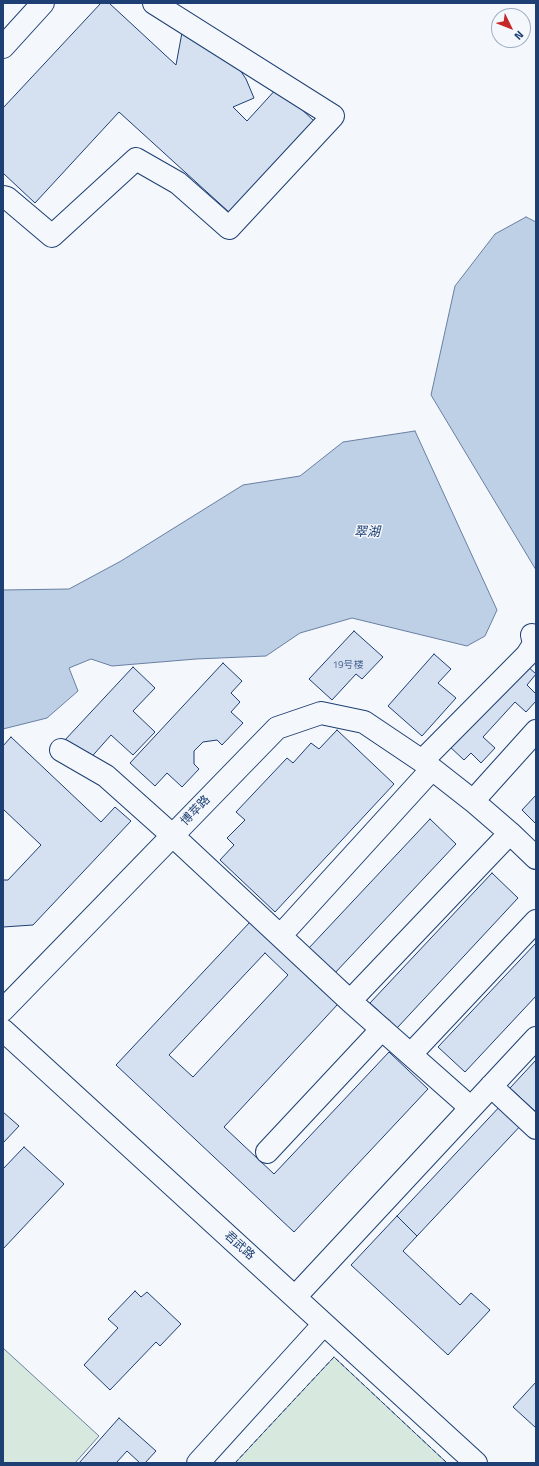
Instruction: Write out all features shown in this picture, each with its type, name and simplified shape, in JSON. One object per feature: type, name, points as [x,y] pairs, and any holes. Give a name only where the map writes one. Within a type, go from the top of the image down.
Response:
[{"type":"street","points":[[3,47],[43,3]]},
{"type":"street","points":[[3,197],[7,198],[52,236],[136,159],[178,183],[229,228],[332,116],[154,3]]},
{"type":"street","points":[[281,935],[427,765],[527,655],[534,644],[532,635]]},
{"type":"street","name":"博萃路","points":[[3,1010],[277,728],[321,713],[364,722],[427,765],[473,801],[536,858]]},
{"type":"street","points":[[473,801],[536,731]]},
{"type":"street","points":[[60,750],[106,776],[281,935],[350,1001],[471,1108]]},
{"type":"street","points":[[350,1001],[510,833]]},
{"type":"street","points":[[411,1054],[536,921]]},
{"type":"street","points":[[267,1152],[382,1029]]},
{"type":"street","name":"君武路","points":[[3,1030],[476,1463]]},
{"type":"street","points":[[294,1297],[536,1038]]},
{"type":"street","points":[[491,1086],[536,1128]]},
{"type":"street","points":[[198,1463],[324,1324]]},
{"type":"shaded area","points":[[3,1348],[99,1436],[75,1463],[3,1463]]},
{"type":"shaded area","points":[[334,1357],[447,1463],[235,1463]]},
{"type":"water","points":[[526,217],[536,222],[536,570],[431,395],[455,286],[495,234]]},
{"type":"water","name":"翠湖","points":[[415,431],[497,610],[485,636],[467,646],[352,618],[300,633],[266,656],[196,659],[112,666],[91,659],[69,668],[78,691],[47,718],[3,729],[3,590],[69,589],[121,561],[243,485],[300,476],[343,442]]},
{"type":"building","points":[[101,3],[109,3],[176,65],[183,27],[236,64],[246,79],[254,98],[233,107],[247,121],[278,87],[315,122],[230,213],[119,112],[35,203],[3,173],[3,108]]},
{"type":"building","points":[[354,631],[383,657],[362,679],[356,674],[332,700],[309,679]]},
{"type":"building","points":[[434,654],[451,669],[438,683],[456,698],[422,736],[388,706]]},
{"type":"building","points":[[223,663],[242,681],[231,693],[240,702],[231,712],[243,723],[222,745],[217,740],[203,742],[194,751],[194,764],[199,769],[182,787],[167,773],[155,786],[130,763]]},
{"type":"building","points":[[525,664],[536,674],[527,685],[536,694],[536,701],[526,712],[515,702],[483,737],[495,748],[481,763],[471,753],[464,760],[448,745]]},
{"type":"building","points":[[133,667],[155,688],[133,711],[155,732],[133,755],[111,735],[87,762],[64,741]]},
{"type":"building","points":[[337,730],[394,784],[275,912],[220,860],[234,845],[227,838],[245,820],[236,812],[287,758],[293,763],[311,743],[319,749]]},
{"type":"building","points":[[11,737],[101,822],[115,807],[131,821],[33,925],[3,927],[3,880],[8,880],[41,845],[3,809],[3,746]]},
{"type":"building","points":[[536,795],[536,824],[522,810]]},
{"type":"building","points":[[430,819],[456,844],[334,974],[308,949]]},
{"type":"building","points":[[492,873],[518,898],[397,1028],[370,1003]]},
{"type":"building","points":[[250,922],[338,1004],[224,1127],[274,1174],[389,1052],[428,1089],[294,1232],[116,1065]],"holes":[[[265,953],[288,975],[193,1077],[169,1055]]]},
{"type":"building","points":[[536,943],[536,996],[465,1072],[438,1047]]},
{"type":"building","points":[[536,1060],[536,1110],[535,1111],[510,1088]]},
{"type":"building","points":[[503,1103],[524,1122],[417,1236],[397,1216]]},
{"type":"building","points":[[3,1112],[19,1126],[3,1143]]},
{"type":"building","points":[[24,1147],[64,1184],[3,1249],[3,1169]]},
{"type":"building","points":[[397,1216],[417,1236],[403,1251],[460,1305],[471,1293],[490,1310],[448,1355],[351,1265]]},
{"type":"building","points":[[135,1291],[141,1297],[147,1292],[181,1324],[160,1346],[156,1342],[110,1390],[84,1365],[118,1328],[108,1319]]},
{"type":"building","points":[[536,1382],[536,1428],[513,1407]]},
{"type":"building","points":[[119,1418],[156,1451],[145,1463],[140,1463],[127,1451],[116,1463],[79,1463]]},
{"type":"fence","points":[[235,1463],[334,1357],[447,1463]]}]
